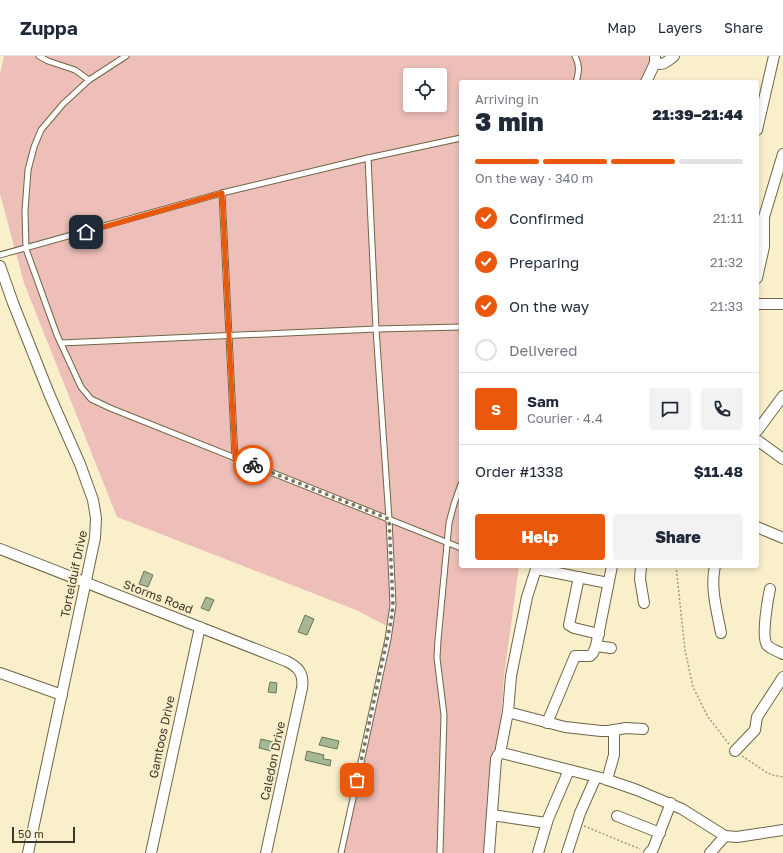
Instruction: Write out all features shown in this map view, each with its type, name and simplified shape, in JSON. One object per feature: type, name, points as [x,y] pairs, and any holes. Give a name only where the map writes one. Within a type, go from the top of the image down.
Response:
[{"type":"street","points":[[647,80],[655,60],[660,64],[666,63],[674,56]]},
{"type":"street","points":[[759,121],[774,56]]},
{"type":"street","points":[[759,269],[764,247],[764,222],[761,211],[783,154]]},
{"type":"street","name":"Tortelduif Drive","points":[[0,266],[50,396],[80,464],[93,500],[96,518],[96,528],[28,853]]},
{"type":"street","points":[[759,304],[783,304]]},
{"type":"street","points":[[759,428],[783,396]]},
{"type":"street","points":[[759,441],[783,459]]},
{"type":"street","points":[[759,528],[783,538]]},
{"type":"street","name":"Storms Road","points":[[0,549],[286,661],[299,669],[302,675]]},
{"type":"street","points":[[489,853],[496,759],[501,751],[508,712],[511,676],[527,598],[537,568],[608,583]]},
{"type":"street","points":[[578,568],[578,577],[569,625],[574,628],[599,634]]},
{"type":"street","points":[[547,723],[575,656],[590,656],[596,646],[612,568]]},
{"type":"street","points":[[641,568],[640,579],[644,603]]},
{"type":"street","points":[[715,568],[713,588],[722,633]]},
{"type":"street","points":[[770,589],[766,611],[765,641],[768,646],[783,654]]},
{"type":"street","name":"Gamtoos Drive","points":[[151,853],[200,627]]},
{"type":"street","points":[[596,646],[610,648]]},
{"type":"street","points":[[0,674],[62,695]]},
{"type":"street","name":"Caledon Drive","points":[[266,853],[302,688],[302,675]]},
{"type":"street","points":[[735,752],[755,730],[757,717],[783,677]]},
{"type":"street","points":[[508,712],[565,727],[594,731],[626,728],[643,729]]},
{"type":"street","points":[[607,780],[614,755],[614,730]]},
{"type":"street","points":[[501,751],[506,755],[596,777],[637,790],[671,803],[725,836],[737,837],[783,830]]},
{"type":"street","points":[[538,853],[546,823],[569,770]]},
{"type":"street","points":[[567,853],[584,801],[596,777]]},
{"type":"street","points":[[649,853],[652,851],[660,833],[671,803]]},
{"type":"street","points":[[492,815],[546,823]]},
{"type":"street","points":[[617,816],[660,833]]},
{"type":"street","points":[[710,853],[725,836]]},
{"type":"lane","points":[[39,56],[48,61],[75,70],[89,80]]},
{"type":"lane","points":[[126,56],[89,80],[63,104],[41,130],[34,147],[28,170],[25,211],[26,249],[61,343],[81,387],[91,399],[110,408],[459,547]]},
{"type":"lane","points":[[575,56],[579,64],[577,80]]},
{"type":"lane","points":[[0,255],[26,249],[222,193],[368,158],[459,138]]},
{"type":"lane","points":[[341,853],[391,621],[393,605],[389,519],[376,329],[368,158]]},
{"type":"lane","points":[[222,193],[235,458]]},
{"type":"lane","points":[[61,343],[376,329],[459,327]]},
{"type":"lane","points":[[440,853],[444,715],[437,658],[447,543],[451,517],[459,491]]},
{"type":"path","points":[[676,568],[685,650],[693,687],[708,717],[735,752],[766,772],[772,775],[783,776]]},
{"type":"path","points":[[576,823],[649,853]]},
{"type":"shaded area","points":[[4,56],[654,56],[649,80],[459,80],[459,568],[519,568],[504,676],[492,853],[341,853],[385,645],[387,626],[356,610],[117,517],[24,283],[0,194],[0,75]]},
{"type":"building","points":[[144,571],[153,575],[148,587],[139,584]]},
{"type":"building","points":[[206,597],[214,600],[209,611],[201,608]]},
{"type":"building","points":[[305,615],[314,619],[307,635],[298,632]]},
{"type":"building","points":[[270,682],[277,683],[276,693],[268,692]]},
{"type":"building","points":[[322,737],[339,741],[337,749],[319,745]]},
{"type":"building","points":[[261,739],[273,742],[271,751],[259,748]]},
{"type":"building","points":[[307,751],[324,755],[323,759],[331,760],[330,766],[305,760]]},
{"type":"way so far","points":[[253,465],[389,519],[393,605],[388,639],[357,780]]},
{"type":"route","points":[[86,232],[222,193],[235,458],[253,465]]}]
